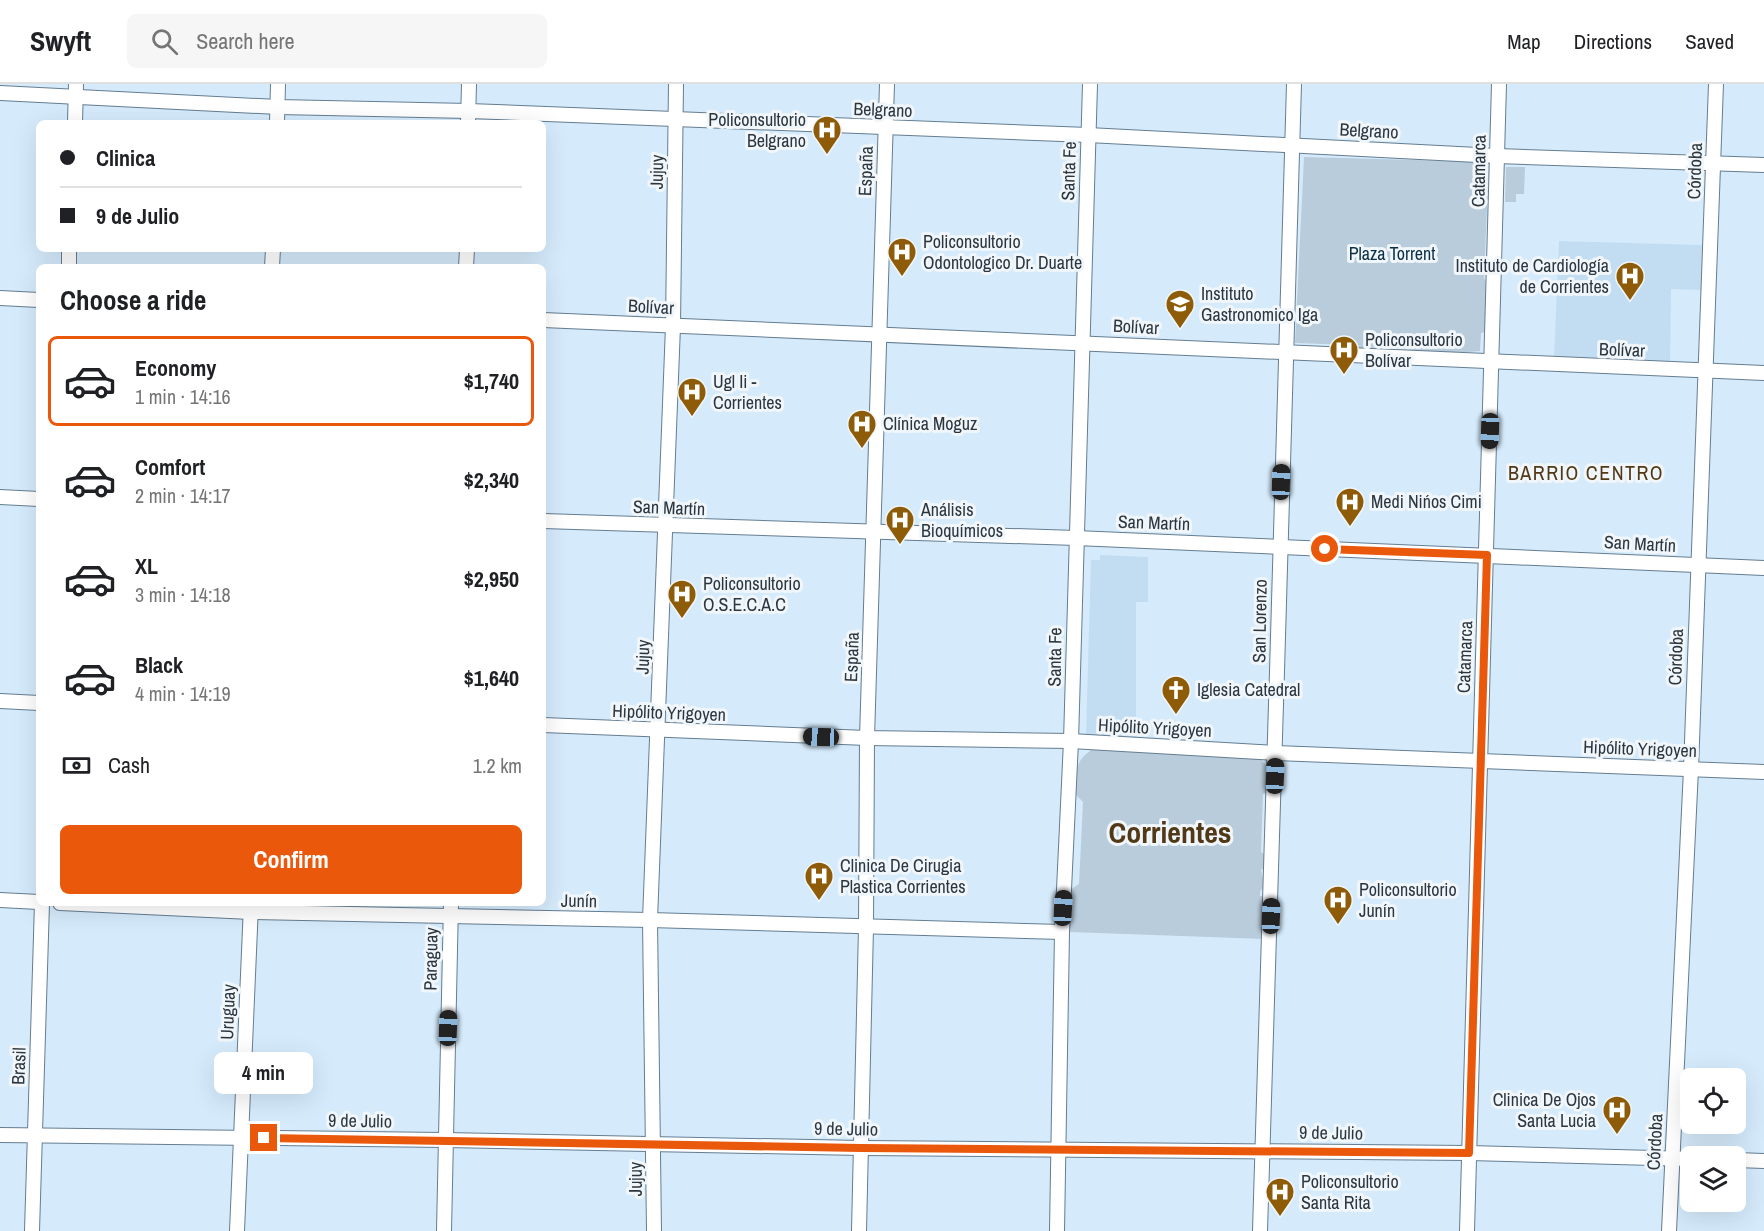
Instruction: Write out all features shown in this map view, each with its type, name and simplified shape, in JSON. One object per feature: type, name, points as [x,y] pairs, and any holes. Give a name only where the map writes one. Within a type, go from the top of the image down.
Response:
[{"type":"street","points":[[277,120],[278,84]]},
{"type":"street","points":[[469,84],[469,117]]},
{"type":"street","name":"Jujuy","points":[[654,1231],[650,920],[667,526],[673,326],[676,84]]},
{"type":"street","name":"España","points":[[859,1231],[866,927],[867,738],[887,84]]},
{"type":"street","name":"Santa Fe","points":[[1057,1231],[1062,932],[1071,741],[1090,84]]},
{"type":"street","name":"San Lorenzo","points":[[1260,1231],[1276,753],[1279,547],[1294,84]]},
{"type":"street","name":"Catamarca","points":[[1467,1231],[1499,84]]},
{"type":"street","name":"Córdoba","points":[[1669,1231],[1691,769],[1716,84]]},
{"type":"street","points":[[75,120],[76,90]]},
{"type":"street","name":"Belgrano","points":[[0,93],[76,90],[278,107],[469,117],[676,121],[1088,135],[1497,156],[1764,165]]},
{"type":"street","points":[[0,298],[36,300]]},
{"type":"street","name":"Bolívar","points":[[546,320],[1492,363],[1764,373]]},
{"type":"street","points":[[0,497],[36,499]]},
{"type":"street","name":"San Martín","points":[[546,520],[874,533],[1076,538],[1764,567]]},
{"type":"street","points":[[0,701],[36,703]]},
{"type":"street","name":"Hipólito Yrigoyen","points":[[546,725],[867,738],[1071,741],[1276,753],[1764,772]]},
{"type":"street","points":[[0,900],[36,902]]},
{"type":"street","name":"Brasil","points":[[32,1231],[40,906]]},
{"type":"street","name":"Junín","points":[[175,906],[450,910],[650,920],[1062,932]]},
{"type":"street","name":"Uruguay","points":[[237,1231],[251,908]]},
{"type":"street","name":"Paraguay","points":[[444,1231],[450,910]]},
{"type":"street","name":"9 de Julio","points":[[0,1135],[861,1148],[1263,1150],[1680,1159]]},
{"type":"street","points":[[1746,1160],[1764,1161]]},
{"type":"shaded area","name":"Instituto de Cardiología de Corrientes","points":[[1559,241],[1702,245],[1701,290],[1671,289],[1670,363],[1554,357]]},
{"type":"shaded area","points":[[1100,555],[1148,557],[1148,602],[1136,602],[1136,737],[1086,735],[1091,560],[1100,560]]},
{"type":"green space","name":"Plaza Torrent","points":[[1304,157],[1489,162],[1484,278],[1488,286],[1486,332],[1481,333],[1480,351],[1443,354],[1393,347],[1380,353],[1361,351],[1353,345],[1295,343]]},
{"type":"green space","points":[[1506,167],[1525,167],[1524,194],[1516,194],[1516,202],[1505,202]]},
{"type":"green space","points":[[1093,749],[1257,755],[1271,771],[1270,791],[1263,794],[1261,852],[1265,855],[1267,866],[1261,870],[1265,887],[1260,891],[1260,896],[1267,896],[1265,939],[1069,932],[1070,890],[1079,884],[1083,802],[1075,794],[1076,773],[1082,758]]},
{"type":"place","name":"Policonsultorio Belgrano","points":[[827,156]]},
{"type":"place","name":"Policonsultorio Odontologico Dr. Duarte","points":[[902,278]]},
{"type":"place","name":"Instituto de Cardiología de Corrientes","points":[[1630,302]]},
{"type":"place","name":"Instituto Gastronomico Iga","points":[[1180,330]]},
{"type":"place","name":"Policonsultorio Bolívar","points":[[1344,376]]},
{"type":"place","name":"Ugl Ii - Corrientes","points":[[692,418]]},
{"type":"place","name":"Clínica Moguz","points":[[862,450]]},
{"type":"place","name":"Medi Nińos Cimi","points":[[1350,528]]},
{"type":"place","name":"Análisis Bioquímicos","points":[[900,546]]},
{"type":"place","name":"Policonsultorio O.S.E.C.A.C","points":[[682,620]]},
{"type":"place","name":"Iglesia Catedral","points":[[1176,716]]},
{"type":"place","name":"Clinica De Cirugia Plastica Corrientes","points":[[819,902]]},
{"type":"place","name":"Policonsultorio Junín","points":[[1338,926]]},
{"type":"place","name":"Clinica De Ojos Santa Lucia","points":[[1617,1136]]},
{"type":"place","name":"Policonsultorio Santa Rita","points":[[1280,1218]]},
{"type":"district","name":"BARRIO CENTRO","points":[[1586,473]]},
{"type":"district","name":"Corrientes","points":[[1170,833]]},
{"type":"route","points":[[264,1138],[861,1148],[1469,1153],[1487,555],[1325,549]]}]
